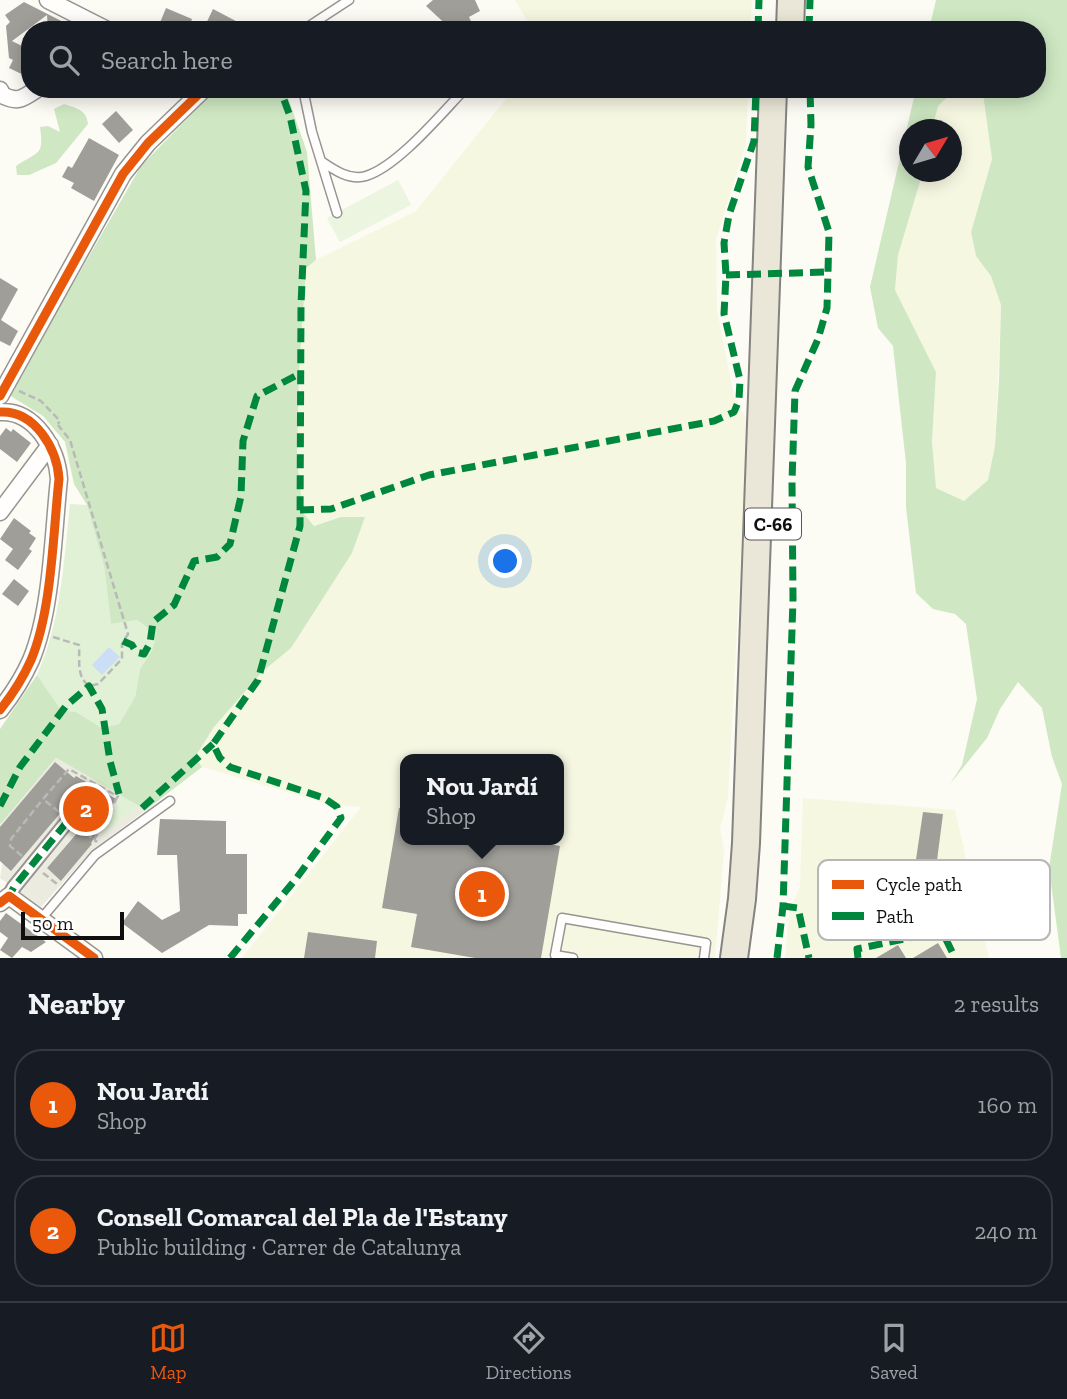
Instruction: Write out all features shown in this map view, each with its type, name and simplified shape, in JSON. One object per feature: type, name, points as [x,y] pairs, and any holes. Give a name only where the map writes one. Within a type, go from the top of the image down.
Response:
[{"type":"highway","points":[[775,21],[776,0]]},
{"type":"highway","points":[[790,21],[791,0]]},
{"type":"highway","name":"C-66","points":[[734,958],[742,898],[747,821],[773,98]]},
{"type":"highway","name":"C-66","points":[[749,958],[761,844],[788,98]]},
{"type":"street","points":[[48,0],[89,21]]},
{"type":"street","points":[[0,90],[2,95],[12,100],[24,98]]},
{"type":"street","points":[[3,391],[123,174],[148,143],[195,98]]},
{"type":"street","points":[[0,412],[17,414],[26,419],[47,441],[56,457],[59,479],[40,634],[22,678],[0,710]]},
{"type":"street","points":[[0,512],[47,441]]},
{"type":"street","points":[[71,817],[5,900],[41,919],[94,958]]},
{"type":"lane","points":[[318,21],[349,0]]},
{"type":"lane","points":[[323,21],[324,17]]},
{"type":"lane","points":[[305,98],[337,213]]},
{"type":"lane","points":[[321,161],[339,174],[365,176],[395,160],[457,98]]},
{"type":"lane","points":[[41,919],[95,855],[170,801]]},
{"type":"lane","points":[[573,958],[555,955],[562,918],[706,943],[704,958]]},
{"type":"path","points":[[3,391],[27,393],[41,401],[60,421],[47,441]]},
{"type":"path","points":[[40,634],[79,645],[79,674],[82,681],[89,686],[98,684],[122,659],[122,644],[128,634],[69,440],[58,425]]},
{"type":"path","points":[[69,769],[119,796],[94,840]]},
{"type":"path","points":[[43,799],[10,839],[10,846],[59,886]]},
{"type":"green space","points":[[515,0],[752,0],[751,21],[528,21]]},
{"type":"green space","points":[[936,0],[1067,0],[1067,958],[1061,958],[1050,876],[1062,784],[1052,757],[1042,708],[1018,682],[1000,709],[987,738],[950,784],[962,765],[977,699],[966,624],[955,614],[933,609],[916,593],[893,346],[878,328],[870,287],[899,162],[899,182],[920,182],[898,255],[895,290],[936,372],[932,442],[936,488],[964,501],[988,480],[995,446],[999,380],[1001,305],[991,276],[976,256],[971,232],[992,159],[984,98],[1046,98],[1046,21],[931,21]]},
{"type":"green space","points":[[207,98],[288,98],[307,152],[316,260],[306,268],[299,372],[297,459],[303,513],[314,526],[341,517],[365,517],[352,553],[291,648],[262,672],[214,727],[195,757],[202,767],[146,810],[56,758],[0,825],[0,729],[37,675],[61,710],[76,712],[102,728],[119,724],[135,697],[140,669],[155,640],[152,631],[137,620],[111,624],[104,566],[87,505],[74,484],[65,442],[43,416],[9,395],[141,166]]},
{"type":"green space","points":[[507,98],[748,98],[746,144],[716,239],[717,310],[734,396],[748,422],[728,797],[720,829],[724,850],[715,958],[242,958],[361,807],[328,804],[202,767],[195,757],[214,727],[262,672],[291,648],[318,604],[341,517],[314,526],[303,513],[297,459],[306,268],[316,260],[416,211]]},
{"type":"green space","points":[[914,98],[946,98],[938,106],[935,119],[909,119]]},
{"type":"green space","points":[[946,98],[984,98],[992,159],[971,232],[976,256],[991,276],[1001,305],[995,446],[988,481],[964,501],[936,488],[932,442],[936,372],[895,290],[898,255],[920,182],[962,182],[962,119],[935,119],[938,106]]},
{"type":"green space","points":[[64,104],[83,113],[88,124],[56,163],[29,175],[17,175],[16,166],[35,155],[40,148],[40,127],[48,126],[60,132],[54,109]]},
{"type":"green space","points":[[398,180],[411,205],[340,242],[327,218]]},
{"type":"green space","points":[[70,504],[87,505],[104,566],[111,624],[137,620],[152,631],[155,640],[140,669],[135,697],[119,724],[102,728],[76,712],[61,710],[37,675],[56,613]]},
{"type":"green space","points":[[121,795],[139,806],[102,835],[99,834]]},
{"type":"green space","points":[[803,798],[955,810],[966,860],[818,860],[818,940],[985,940],[989,958],[785,958],[789,912],[800,887]]},
{"type":"shaded area","points":[[56,758],[121,795],[99,833],[101,835],[139,806],[146,810],[91,851],[41,907],[0,878],[6,841],[0,838],[0,825]],"holes":[[[76,776],[116,799],[95,835],[53,802]],[[77,832],[92,844],[62,881],[47,868]]]},
{"type":"water","points":[[109,647],[120,657],[102,675],[92,665]]},
{"type":"building","points":[[433,0],[475,0],[480,11],[469,17],[471,21],[442,21],[426,6]]},
{"type":"building","points":[[24,2],[61,21],[47,21],[47,15],[39,21],[21,21],[21,34],[12,41],[21,46],[21,74],[9,68],[13,60],[9,58],[6,26],[10,22],[5,15]]},
{"type":"building","points":[[166,8],[192,19],[191,21],[161,21]]},
{"type":"building","points":[[213,9],[236,21],[207,21]]},
{"type":"building","points":[[116,111],[133,130],[119,143],[102,124]]},
{"type":"building","points":[[89,138],[119,155],[94,201],[71,188],[74,183],[62,177],[68,166],[72,168]]},
{"type":"building","points":[[0,278],[18,289],[1,320],[18,331],[10,346],[0,341]]},
{"type":"building","points":[[6,428],[11,432],[13,429],[31,443],[17,462],[0,449],[0,436]]},
{"type":"building","points":[[14,518],[36,538],[29,549],[32,551],[18,570],[5,560],[13,549],[0,539]]},
{"type":"building","points":[[14,579],[29,591],[18,606],[2,594]]},
{"type":"building","points":[[55,762],[74,778],[76,776],[116,799],[92,844],[61,881],[47,868],[83,826],[78,822],[79,813],[73,809],[63,810],[11,871],[0,861],[0,827]]},
{"type":"building","points":[[399,808],[400,845],[560,846],[541,958],[475,958],[411,947],[417,914],[382,908]]},
{"type":"building","points":[[923,812],[943,814],[937,860],[916,860]]},
{"type":"building","points":[[160,819],[226,821],[226,854],[247,854],[247,914],[238,914],[238,926],[209,925],[162,953],[122,923],[138,901],[162,920],[180,911],[177,855],[157,855]]},
{"type":"building","points":[[6,913],[46,942],[31,952],[22,947],[12,958],[0,950],[8,938],[0,932],[0,921]]},
{"type":"building","points":[[308,932],[377,941],[375,958],[304,958]]},
{"type":"building","points":[[938,943],[947,958],[913,958]]},
{"type":"building","points":[[898,945],[906,958],[876,958]]},
{"type":"marked path","points":[[758,21],[759,0]]},
{"type":"marked path","points":[[809,21],[810,0]]},
{"type":"marked path","points":[[230,958],[295,880],[341,818],[337,807],[324,798],[230,767],[220,758],[213,744],[258,680],[300,526],[301,305],[306,191],[290,116],[283,98]]},
{"type":"marked path","points":[[300,510],[331,509],[429,475],[714,421],[734,412],[739,400],[740,380],[724,314],[724,243],[729,215],[754,141],[756,98]]},
{"type":"marked path","points":[[777,958],[783,906],[793,599],[792,481],[795,391],[818,339],[827,308],[829,232],[808,167],[810,98]]},
{"type":"marked path","points":[[726,275],[828,272]]},
{"type":"marked path","points":[[123,641],[132,645],[136,652],[144,654],[150,643],[153,622],[174,605],[194,561],[217,557],[230,544],[241,496],[243,441],[257,396],[301,373]]},
{"type":"marked path","points":[[0,806],[20,767],[66,706],[89,686],[102,709],[110,761],[119,794]]},
{"type":"marked path","points":[[142,808],[213,744]]},
{"type":"marked path","points":[[5,894],[9,896],[71,817]]},
{"type":"marked path","points":[[783,906],[798,908],[809,958]]},
{"type":"marked path","points":[[858,958],[857,949],[900,940]]},
{"type":"marked path","points":[[946,940],[955,958]]},
{"type":"cycle path","points":[[0,396],[123,174],[148,143],[195,98]]},
{"type":"cycle path","points":[[0,412],[13,413],[34,424],[49,444],[59,479],[48,595],[38,640],[24,673],[0,710]]},
{"type":"cycle path","points":[[0,903],[9,896],[94,958]]},
{"type":"place","name":"Consell Comarcal del Pla de l'Estany","points":[[86,809]]},
{"type":"place","name":"Nou Jardí","points":[[482,894]]}]
